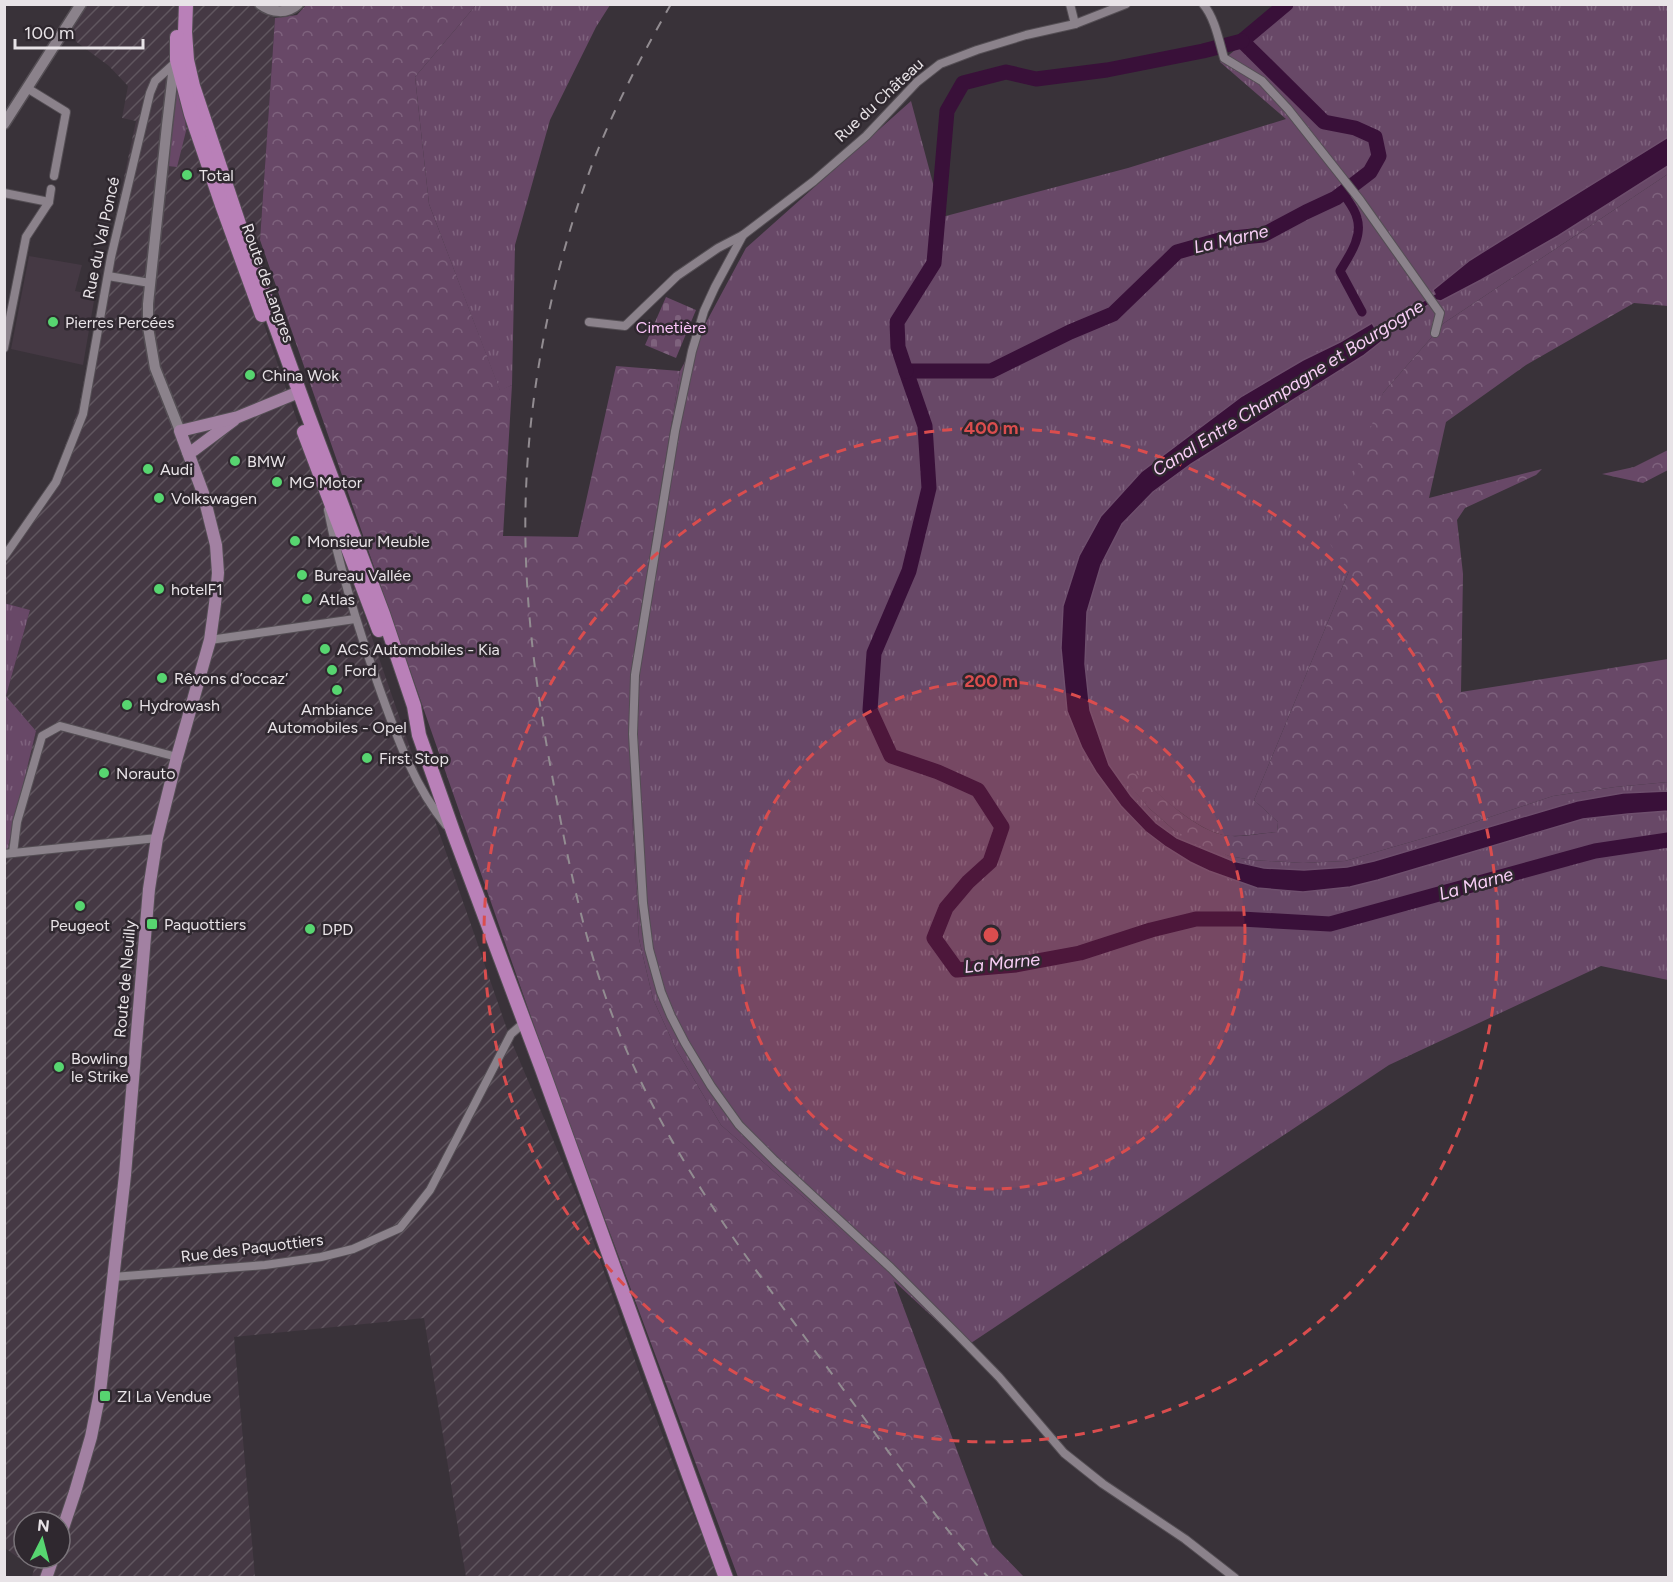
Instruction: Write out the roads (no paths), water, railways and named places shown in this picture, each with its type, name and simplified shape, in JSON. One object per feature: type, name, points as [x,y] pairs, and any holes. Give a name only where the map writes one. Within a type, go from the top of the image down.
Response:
[{"type":"main road","name":"Route de Langres","points":[[178,4],[177,60],[205,157],[295,394],[324,486],[399,679],[408,710],[420,735]]},
{"type":"main road","points":[[186,4],[187,60],[194,86],[295,394],[387,624],[414,706],[420,735],[454,834],[554,1102],[726,1578]]},
{"type":"main road","points":[[180,431],[238,417],[295,394]]},
{"type":"main road","points":[[188,453],[238,417]]},
{"type":"main road","name":"Route de Neuilly","points":[[69,1510],[91,1437],[100,1392],[125,1174],[149,889],[157,838],[210,640],[218,573],[216,545],[203,493],[180,431]]},
{"type":"street","points":[[4,124],[81,4]]},
{"type":"street","points":[[260,4],[270,10],[282,12],[291,10],[298,4]]},
{"type":"street","points":[[1070,4],[1075,24]]},
{"type":"street","name":"Rue du Château","points":[[743,235],[814,181],[866,136],[917,82],[940,64],[1026,35],[1075,24],[1126,4]]},
{"type":"street","points":[[1203,4],[1208,10],[1224,58],[1262,81],[1288,109],[1348,184],[1425,289],[1440,313],[1435,333]]},
{"type":"street","points":[[177,60],[173,74],[150,283],[148,327],[155,368],[180,431]]},
{"type":"street","name":"Rue du Val Poncé","points":[[4,557],[56,482],[83,414],[120,216],[150,93],[155,81],[177,60]]},
{"type":"street","points":[[27,88],[66,112],[54,176]]},
{"type":"street","points":[[4,348],[26,237],[49,202],[51,189]]},
{"type":"street","points":[[4,193],[49,202]]},
{"type":"street","points":[[589,321],[625,326],[677,276],[718,248],[743,235]]},
{"type":"street","points":[[743,235],[704,311],[692,351],[675,431],[635,675],[633,734],[643,903],[650,949],[661,992],[671,1016],[711,1086],[739,1125],[774,1161],[891,1268],[958,1335],[999,1377],[1064,1453],[1103,1484],[1185,1539],[1235,1578]]},
{"type":"street","points":[[108,276],[150,283]]},
{"type":"street","points":[[324,486],[331,527],[355,619],[397,736],[417,781],[454,834]]},
{"type":"street","points":[[210,640],[355,619]]},
{"type":"street","points":[[157,838],[8,853],[42,736],[60,726],[177,757]]},
{"type":"street","name":"Rue des Paquottiers","points":[[113,1277],[265,1265],[321,1257],[353,1249],[400,1228],[430,1190],[511,1034],[524,1024]]},
{"type":"water","name":"Canal Entre Champagne et Bourgogne","points":[[1668,137],[1668,166],[1558,236],[1441,301],[1436,300],[1380,336],[1382,341],[1363,356],[1191,464],[1153,492],[1122,524],[1101,565],[1087,612],[1085,664],[1090,710],[1109,765],[1131,796],[1156,823],[1177,838],[1233,861],[1264,868],[1304,870],[1347,867],[1577,801],[1623,793],[1668,791],[1668,811],[1583,819],[1378,880],[1350,887],[1303,892],[1257,888],[1209,871],[1166,847],[1145,831],[1121,806],[1096,772],[1082,748],[1067,711],[1061,648],[1063,606],[1079,556],[1101,516],[1141,472],[1242,396],[1372,323],[1376,330],[1435,294],[1433,290],[1470,260]]},
{"type":"waterway","name":"La Marne","points":[[1286,4],[1242,41],[1324,122],[1355,128],[1375,137],[1379,156],[1370,172],[1336,198],[1263,235],[1223,239],[1177,252],[1113,314],[1070,332],[991,371],[906,371],[925,426],[929,488],[909,571],[874,653],[870,710],[891,756],[938,772],[978,790],[1002,827],[990,862],[968,882],[946,908],[934,938],[957,970],[1016,965],[1080,953],[1151,930],[1196,919],[1330,924],[1595,851],[1668,840]]},
{"type":"waterway","name":"La Marne","points":[[906,371],[898,347],[897,322],[934,263],[947,111],[963,83],[1006,72],[1036,79],[1107,70],[1242,41]]},
{"type":"waterway","points":[[1343,193],[1356,215],[1358,232],[1354,246],[1340,271],[1362,312]]},
{"type":"railway","points":[[671,4],[624,92],[585,184],[552,296],[537,373],[528,451],[526,566],[536,679],[555,791],[582,919],[600,981],[623,1042],[667,1132],[692,1175],[776,1298],[928,1505],[989,1578]]},
{"type":"place","name":"Total","points":[[187,175]]},
{"type":"place","name":"Pierres Percées","points":[[53,322]]},
{"type":"place","name":"China Wok","points":[[250,375]]},
{"type":"place","name":"BMW","points":[[235,461]]},
{"type":"place","name":"Audi","points":[[148,469]]},
{"type":"place","name":"MG Motor","points":[[277,482]]},
{"type":"place","name":"Volkswagen","points":[[159,498]]},
{"type":"place","name":"Monsieur Meuble","points":[[295,541]]},
{"type":"place","name":"Bureau Vallée","points":[[302,575]]},
{"type":"place","name":"hotelF1","points":[[159,589]]},
{"type":"place","name":"Atlas","points":[[307,599]]},
{"type":"place","name":"ACS Automobiles - Kia","points":[[325,649]]},
{"type":"place","name":"Ford","points":[[332,670]]},
{"type":"place","name":"Rêvons d’occaz’","points":[[162,678]]},
{"type":"place","name":"Ambiance Automobiles - Opel","points":[[337,690]]},
{"type":"place","name":"Hydrowash","points":[[127,705]]},
{"type":"place","name":"First Stop","points":[[367,758]]},
{"type":"place","name":"Norauto","points":[[104,773]]},
{"type":"place","name":"Peugeot","points":[[80,906]]},
{"type":"place","name":"Paquottiers","points":[[152,924]]},
{"type":"place","name":"DPD","points":[[310,929]]},
{"type":"place","name":"Bowling le Strike","points":[[59,1067]]},
{"type":"place","name":"ZI La Vendue","points":[[105,1396]]},
{"type":"park label","name":"Cimetière","points":[[671,327]]}]
